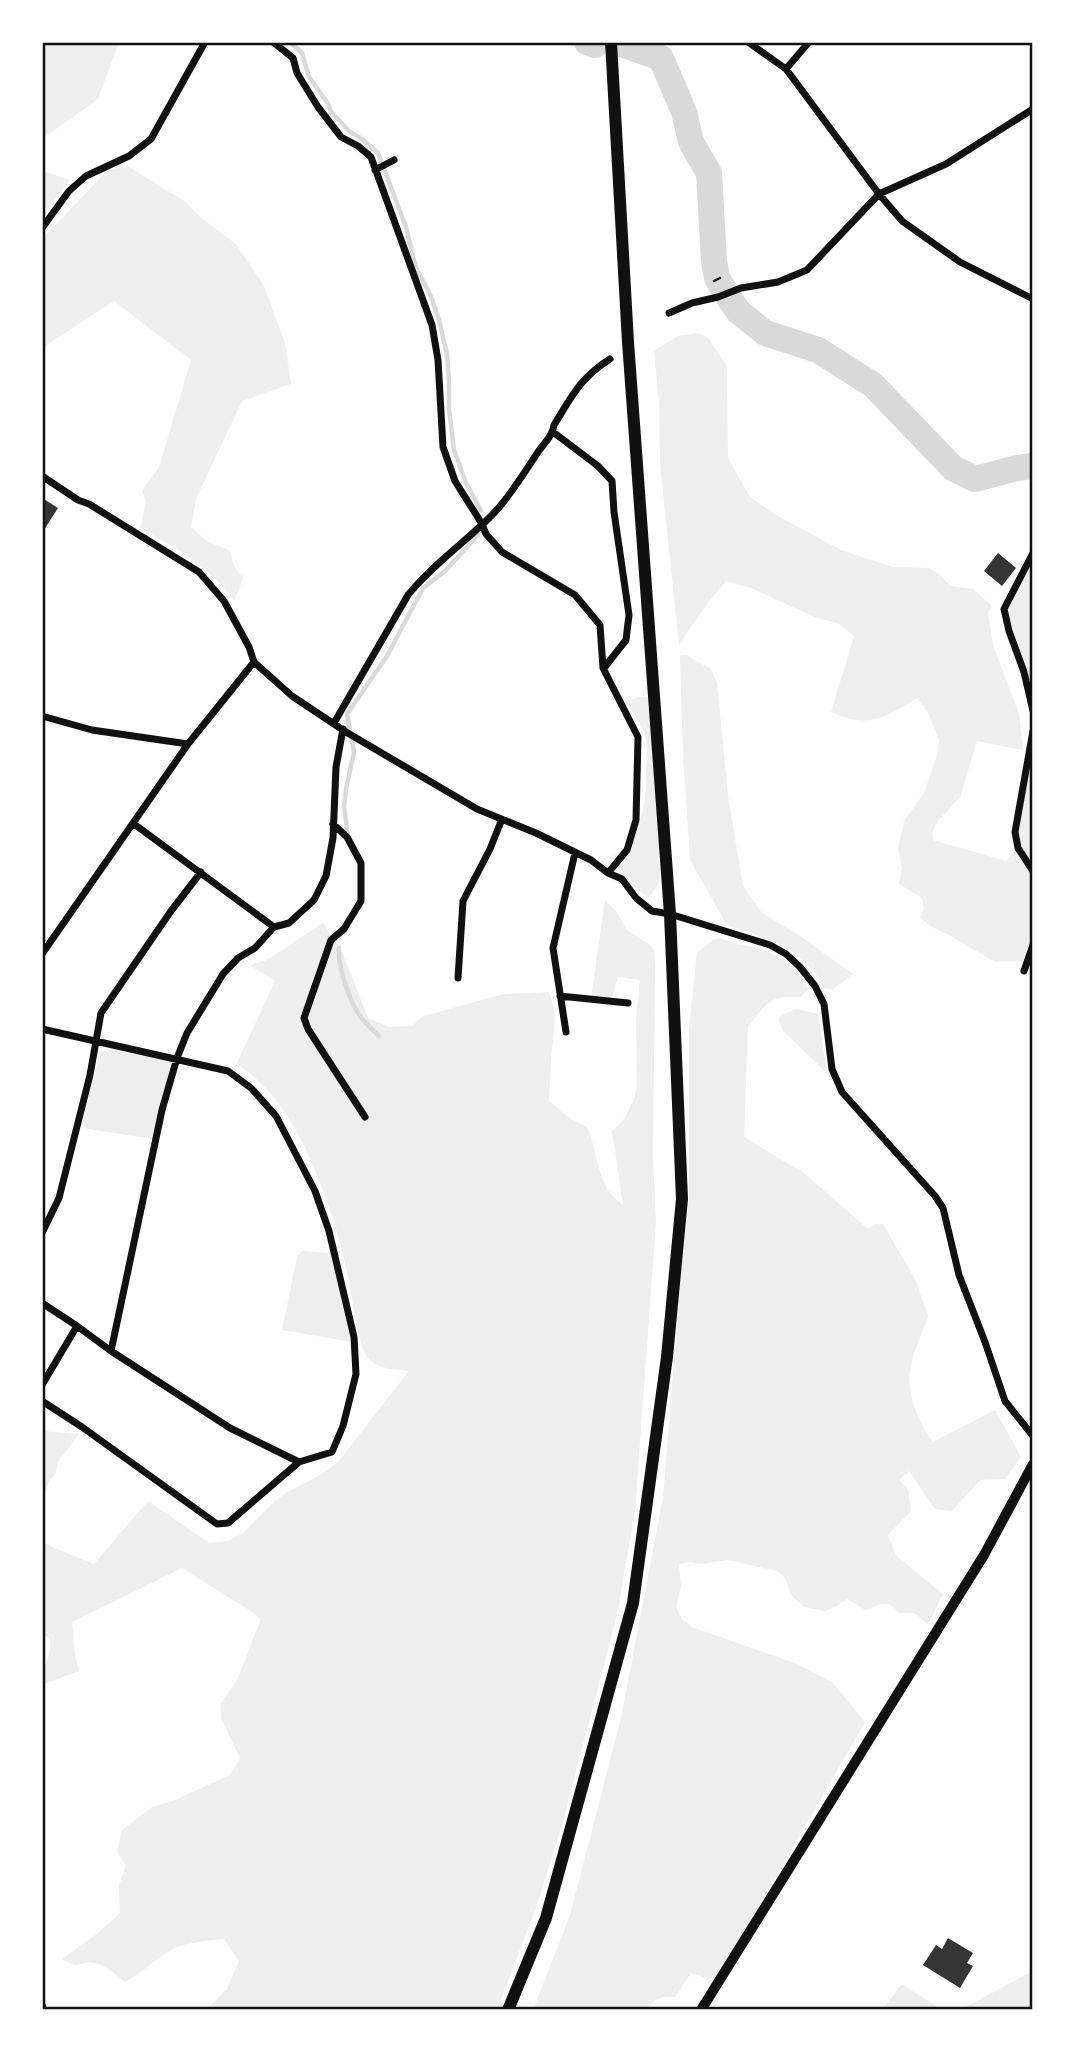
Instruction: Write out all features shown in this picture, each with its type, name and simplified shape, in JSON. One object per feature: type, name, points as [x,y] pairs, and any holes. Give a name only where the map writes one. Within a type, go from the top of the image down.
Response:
[{"type":"highway","points":[[508,2010],[546,1919],[635,1590],[667,1357],[682,1199],[670,914],[628,342],[611,42]]},
{"type":"street","points":[[42,228],[69,191],[86,176],[129,156],[151,139],[205,42]]},
{"type":"street","points":[[273,42],[293,58],[297,73],[341,137],[371,157],[377,168],[432,325],[438,360],[443,447],[454,481],[486,534],[502,552],[575,595],[600,625],[603,668],[638,737],[636,820],[627,850],[608,873]]},
{"type":"street","points":[[748,42],[786,69],[902,222],[961,262],[1033,299]]},
{"type":"street","points":[[786,69],[809,42]]},
{"type":"street","points":[[669,313],[741,288],[778,282],[807,270],[879,194],[946,164],[1033,109]]},
{"type":"street","points":[[377,168],[394,160]]},
{"type":"street","points":[[334,723],[408,595],[422,578],[494,513],[553,432],[554,425],[580,383],[592,370],[610,359]]},
{"type":"street","points":[[553,432],[598,466],[612,481],[629,615],[626,640],[603,668]]},
{"type":"street","points":[[42,476],[199,572],[224,601],[249,647],[254,662],[292,696],[344,731],[453,796],[591,860],[608,873],[622,879],[636,898],[652,911],[670,914],[770,945],[786,954],[800,967],[815,986],[824,1004],[832,1069],[842,1092],[943,1208],[959,1275],[1005,1401],[1033,1436]]},
{"type":"street","points":[[1033,553],[1004,609],[1033,711]]},
{"type":"street","points":[[42,954],[188,744],[254,662]]},
{"type":"street","points":[[42,716],[92,730],[188,744]]},
{"type":"street","points":[[111,1351],[162,1110],[177,1058],[187,1033],[223,974],[238,958],[255,948],[274,927],[289,923],[314,900],[326,876],[333,824],[336,767],[344,731]]},
{"type":"street","points":[[1033,732],[1015,832],[1018,848],[1033,871]]},
{"type":"street","points":[[458,978],[463,901],[502,819]]},
{"type":"street","points":[[134,824],[274,927]]},
{"type":"street","points":[[333,824],[347,837],[361,863],[361,901],[344,929],[331,940],[304,1018],[308,1029],[365,1117]]},
{"type":"street","points":[[566,1032],[553,948],[575,853]]},
{"type":"street","points":[[42,1233],[59,1198],[90,1075],[101,1013],[201,872]]},
{"type":"street","points":[[1024,971],[1033,945]]},
{"type":"street","points":[[560,996],[628,1003]]},
{"type":"street","points":[[42,1029],[228,1071],[251,1088],[276,1116],[316,1191],[330,1231],[354,1338],[356,1374],[343,1426],[332,1452],[299,1462],[228,1523],[217,1524],[82,1426],[42,1401]]},
{"type":"street","points":[[42,1303],[230,1428],[299,1462]]},
{"type":"street","points":[[42,1385],[77,1326]]},
{"type":"street","points":[[701,2010],[984,1555],[1033,1464]]},
{"type":"path","points":[[714,281],[720,278]]},
{"type":"shaded area","points":[[42,42],[119,42],[98,99],[42,139]]},
{"type":"shaded area","points":[[129,167],[186,202],[200,217],[236,244],[264,286],[285,343],[291,384],[242,401],[196,499],[191,527],[208,542],[229,550],[235,568],[243,578],[235,601],[215,578],[192,559],[139,529],[146,500],[142,491],[159,467],[191,360],[114,301],[42,348],[42,239],[109,169]]},
{"type":"shaded area","points":[[42,171],[70,180],[42,216]]},
{"type":"shaded area","points":[[699,333],[708,338],[727,366],[728,458],[750,497],[776,515],[841,550],[893,567],[929,568],[950,586],[973,589],[992,606],[988,613],[993,645],[1019,714],[1023,750],[977,741],[960,797],[932,832],[933,840],[1006,861],[1018,847],[1015,832],[1033,732],[1033,955],[1029,961],[995,962],[930,926],[920,917],[924,909],[922,898],[899,884],[902,868],[898,849],[904,821],[924,793],[937,756],[939,740],[928,713],[917,698],[876,719],[856,720],[831,712],[854,636],[838,623],[817,618],[753,589],[726,581],[679,644],[660,464],[659,403],[654,351],[678,336]]},
{"type":"shaded area","points":[[1033,564],[1033,711],[1004,609],[1024,567]]},
{"type":"shaded area","points":[[686,655],[711,669],[717,683],[728,795],[743,886],[762,913],[853,974],[833,989],[824,988],[806,963],[786,948],[727,925],[690,860],[680,660],[680,656]]},
{"type":"shaded area","points":[[649,697],[653,705],[660,875],[656,887],[648,897],[614,863],[616,860],[613,857],[631,839],[644,805],[646,740],[640,724],[624,701]]},
{"type":"shaded area","points":[[605,900],[616,911],[627,930],[654,950],[655,967],[653,1157],[656,1222],[635,1511],[617,1615],[562,1825],[537,1905],[497,2010],[206,2010],[227,1989],[239,1961],[224,1939],[179,1946],[125,1982],[99,1964],[90,1962],[77,1965],[62,1959],[120,1913],[119,1885],[126,1866],[117,1852],[122,1830],[152,1807],[173,1801],[230,1775],[240,1758],[221,1718],[221,1703],[237,1680],[261,1619],[182,1568],[72,1622],[79,1671],[42,1685],[50,1639],[42,1633],[42,1541],[94,1564],[148,1501],[209,1543],[228,1541],[243,1533],[286,1493],[338,1462],[409,1371],[378,1365],[365,1353],[336,1229],[312,1163],[275,1098],[237,1063],[275,981],[251,966],[265,961],[323,923],[341,949],[368,1018],[389,1027],[412,1026],[423,1016],[504,994],[548,992],[555,1016],[549,1101],[569,1118],[587,1127],[603,1180],[614,1198],[623,1205],[612,1131],[624,1119],[634,1101],[637,1085],[636,1019],[640,980],[618,977],[611,1000],[591,999]]},
{"type":"shaded area","points":[[720,938],[739,945],[761,948],[787,962],[803,979],[808,989],[801,997],[781,998],[770,1002],[748,1026],[744,1137],[805,1174],[868,1229],[875,1224],[883,1224],[916,1281],[928,1316],[911,1364],[910,1384],[917,1415],[933,1442],[995,1410],[1021,1457],[1005,1479],[980,1480],[952,1511],[935,1509],[909,1471],[899,1480],[908,1490],[911,1511],[888,1535],[896,1556],[943,1594],[928,1624],[914,1613],[900,1613],[889,1604],[865,1610],[847,1599],[825,1611],[804,1607],[791,1595],[785,1578],[777,1571],[728,1560],[679,1564],[681,1586],[676,1607],[682,1619],[692,1627],[795,1663],[832,1682],[865,1722],[718,1977],[709,1979],[691,1973],[675,1997],[659,1999],[648,2010],[533,2010],[570,1915],[621,1718],[663,1498],[689,1200],[689,1029],[697,953],[713,940]]},
{"type":"shaded area","points":[[796,1009],[818,1014],[827,1073],[783,1031],[780,1016]]},
{"type":"shaded area","points":[[112,1050],[169,1059],[171,1062],[156,1136],[153,1139],[88,1129],[82,1124],[100,1052]]},
{"type":"shaded area","points":[[302,1251],[331,1253],[352,1342],[282,1330],[297,1257]]},
{"type":"shaded area","points":[[42,1431],[79,1434],[58,1462],[42,1500]]},
{"type":"shaded area","points":[[1033,1967],[1033,2010],[960,2010],[1029,1973]]},
{"type":"shaded area","points":[[902,1984],[942,2010],[882,2010]]},
{"type":"building","points":[[42,498],[58,508],[42,533]]},
{"type":"building","points":[[998,553],[1016,568],[1002,586],[984,571]]},
{"type":"building","points":[[948,1938],[973,1953],[967,1963],[973,1966],[960,1988],[923,1965],[936,1945],[942,1949]]},
{"type":"waterway","points":[[290,42],[302,53],[309,77],[331,112],[350,132],[378,153],[406,227],[416,268],[430,294],[439,320],[447,354],[454,450],[466,483],[481,511]]},
{"type":"waterway","points":[[587,42],[595,45]]},
{"type":"waterway","points":[[621,44],[661,58],[684,112],[691,142],[709,173],[717,278],[739,312],[765,333],[818,350],[873,385],[953,468],[975,479],[1033,466]]},
{"type":"waterway","points":[[348,836],[344,807],[354,752],[347,714],[387,656],[423,588],[445,571],[478,535]]},
{"type":"waterway","points":[[339,948],[341,968],[353,1005],[379,1036]]}]
